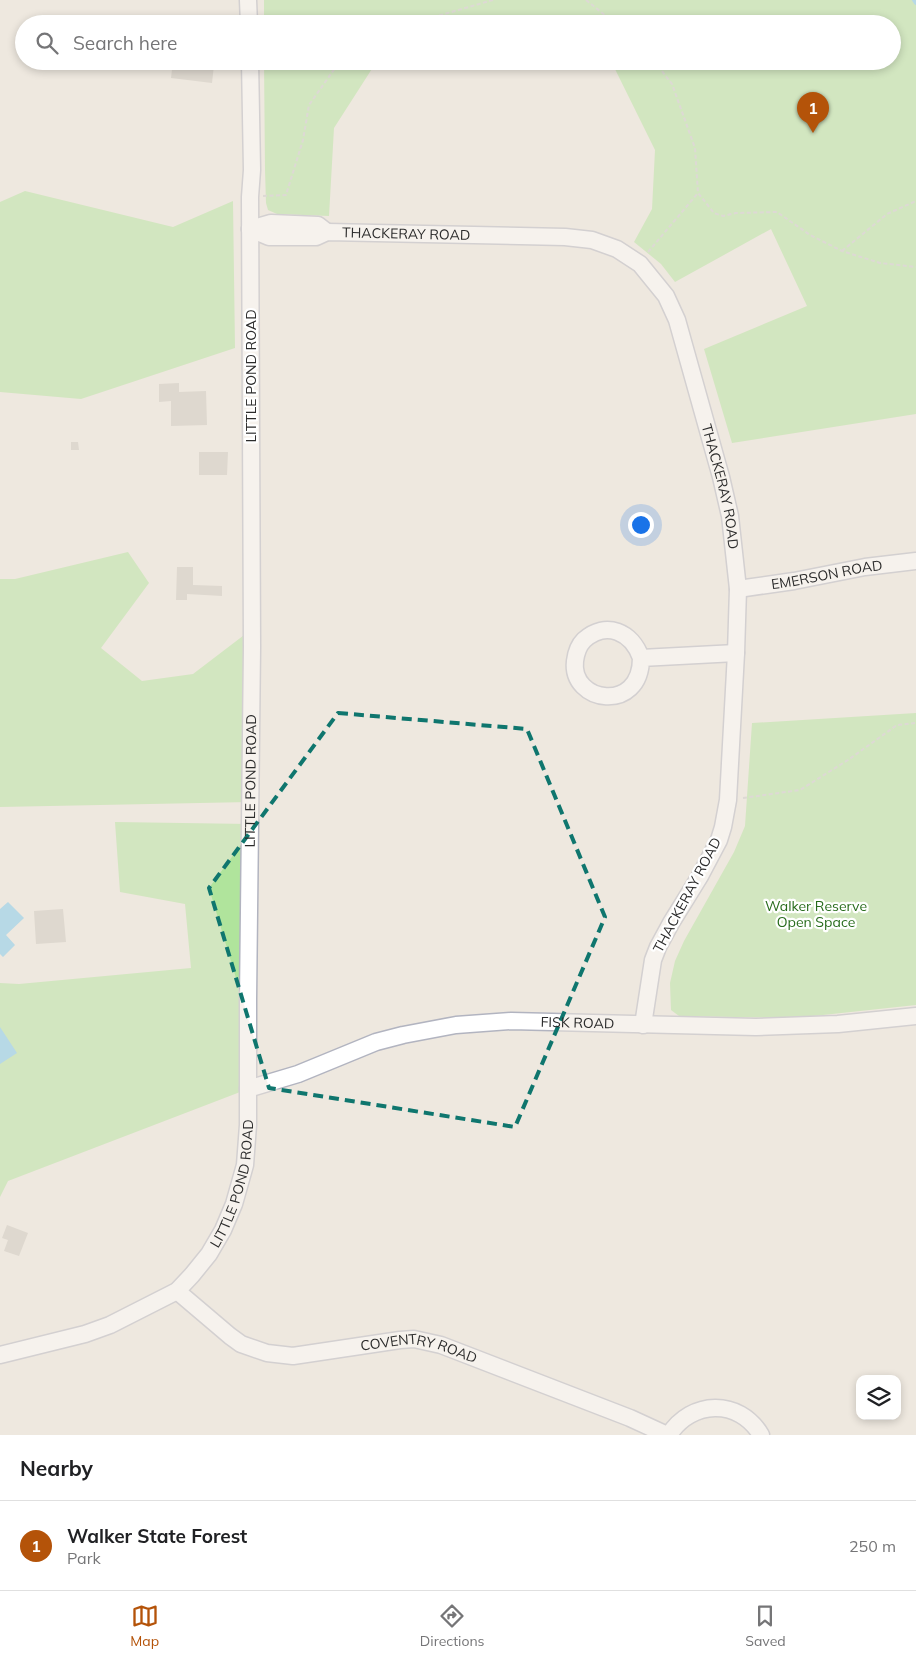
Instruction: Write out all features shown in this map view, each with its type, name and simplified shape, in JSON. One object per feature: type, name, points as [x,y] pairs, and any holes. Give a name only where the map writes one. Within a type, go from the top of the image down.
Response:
[{"type":"street","points":[[248,0],[249,15]]},
{"type":"street","name":"LITTLE POND ROAD","points":[[0,1355],[85,1334],[110,1325],[177,1291],[209,1254],[223,1230],[234,1204],[245,1165],[248,1125],[252,647],[250,197],[252,170],[250,70]]},
{"type":"street","name":"THACKERAY ROAD","points":[[250,229],[271,223],[318,225],[327,232],[565,236],[592,240],[617,249],[638,263],[658,284],[666,296],[677,320],[730,516],[738,588],[736,653],[728,800],[719,840],[658,947],[653,960],[643,1024]]},
{"type":"street","name":"EMERSON ROAD","points":[[738,588],[794,581],[865,567],[916,561]]},
{"type":"street","points":[[605,630],[621,633],[630,639],[637,648],[641,658],[641,669],[637,679],[622,694],[611,697],[600,696],[590,692],[582,685],[574,664],[576,653],[581,643],[589,636],[605,630]]},
{"type":"street","points":[[641,658],[736,653]]},
{"type":"street","name":"FISK ROAD","points":[[248,1089],[298,1074],[376,1042],[403,1034],[456,1025],[511,1021],[765,1027],[838,1024],[916,1016]]},
{"type":"street","name":"COVENTRY ROAD","points":[[177,1291],[241,1344],[266,1353],[293,1356],[400,1340],[414,1340],[441,1345],[630,1418],[668,1435],[686,1416],[703,1409],[712,1408],[726,1408],[738,1413],[752,1423],[761,1435]]},
{"type":"path","points":[[441,15],[493,0]]},
{"type":"path","points":[[586,0],[605,15]]},
{"type":"path","points":[[250,197],[286,195],[303,140],[309,105],[334,70]]},
{"type":"path","points":[[661,70],[672,84],[695,148],[698,193],[714,213],[723,216],[736,213],[777,212],[810,235],[842,251],[880,264],[916,267]]},
{"type":"path","points":[[638,263],[698,193]]},
{"type":"path","points":[[842,251],[887,214],[916,201]]},
{"type":"path","points":[[728,800],[800,790],[848,760],[897,725],[916,723]]},
{"type":"highlighted area","points":[[338,713],[527,729],[605,917],[515,1127],[269,1088],[209,888]]},
{"type":"green space","points":[[264,0],[916,0],[916,414],[732,443],[704,349],[807,306],[771,229],[675,282],[661,264],[634,242],[652,209],[655,150],[615,70],[901,70],[901,15],[264,15]]},
{"type":"green space","points":[[264,70],[371,70],[334,128],[329,216],[277,214],[268,210],[265,170]]},
{"type":"green space","points":[[25,191],[173,227],[233,201],[235,348],[81,399],[0,392],[0,202]]},
{"type":"green space","points":[[128,552],[149,583],[101,648],[142,681],[193,674],[252,629],[250,802],[0,807],[0,579],[15,579]]},
{"type":"green space","name":"Walker Reserve Open Space","points":[[916,713],[916,1005],[795,1018],[679,1016],[671,1010],[670,983],[675,961],[684,941],[734,852],[745,826],[752,723]]},
{"type":"green space","points":[[115,822],[250,824],[248,1089],[8,1181],[0,1197],[0,983],[19,984],[191,968],[185,904],[120,892]]},
{"type":"water","points":[[8,902],[24,918],[6,935],[15,945],[3,957],[0,954],[0,909]]},
{"type":"water","points":[[0,1027],[17,1053],[0,1064]]},
{"type":"building","points":[[172,70],[213,70],[212,83],[171,78]]},
{"type":"building","points":[[179,383],[179,392],[206,391],[207,425],[171,426],[171,401],[159,402],[159,384]]},
{"type":"building","points":[[71,442],[78,442],[79,450],[71,450]]},
{"type":"building","points":[[199,452],[228,452],[227,475],[199,475]]},
{"type":"building","points":[[177,567],[193,567],[193,585],[222,586],[222,596],[187,594],[187,600],[176,600]]},
{"type":"building","points":[[63,909],[66,942],[36,944],[34,911]]},
{"type":"building","points":[[7,1225],[28,1233],[19,1256],[4,1251],[8,1240],[2,1238]]},
{"type":"place","name":"Walker State Forest","points":[[813,133]]}]
